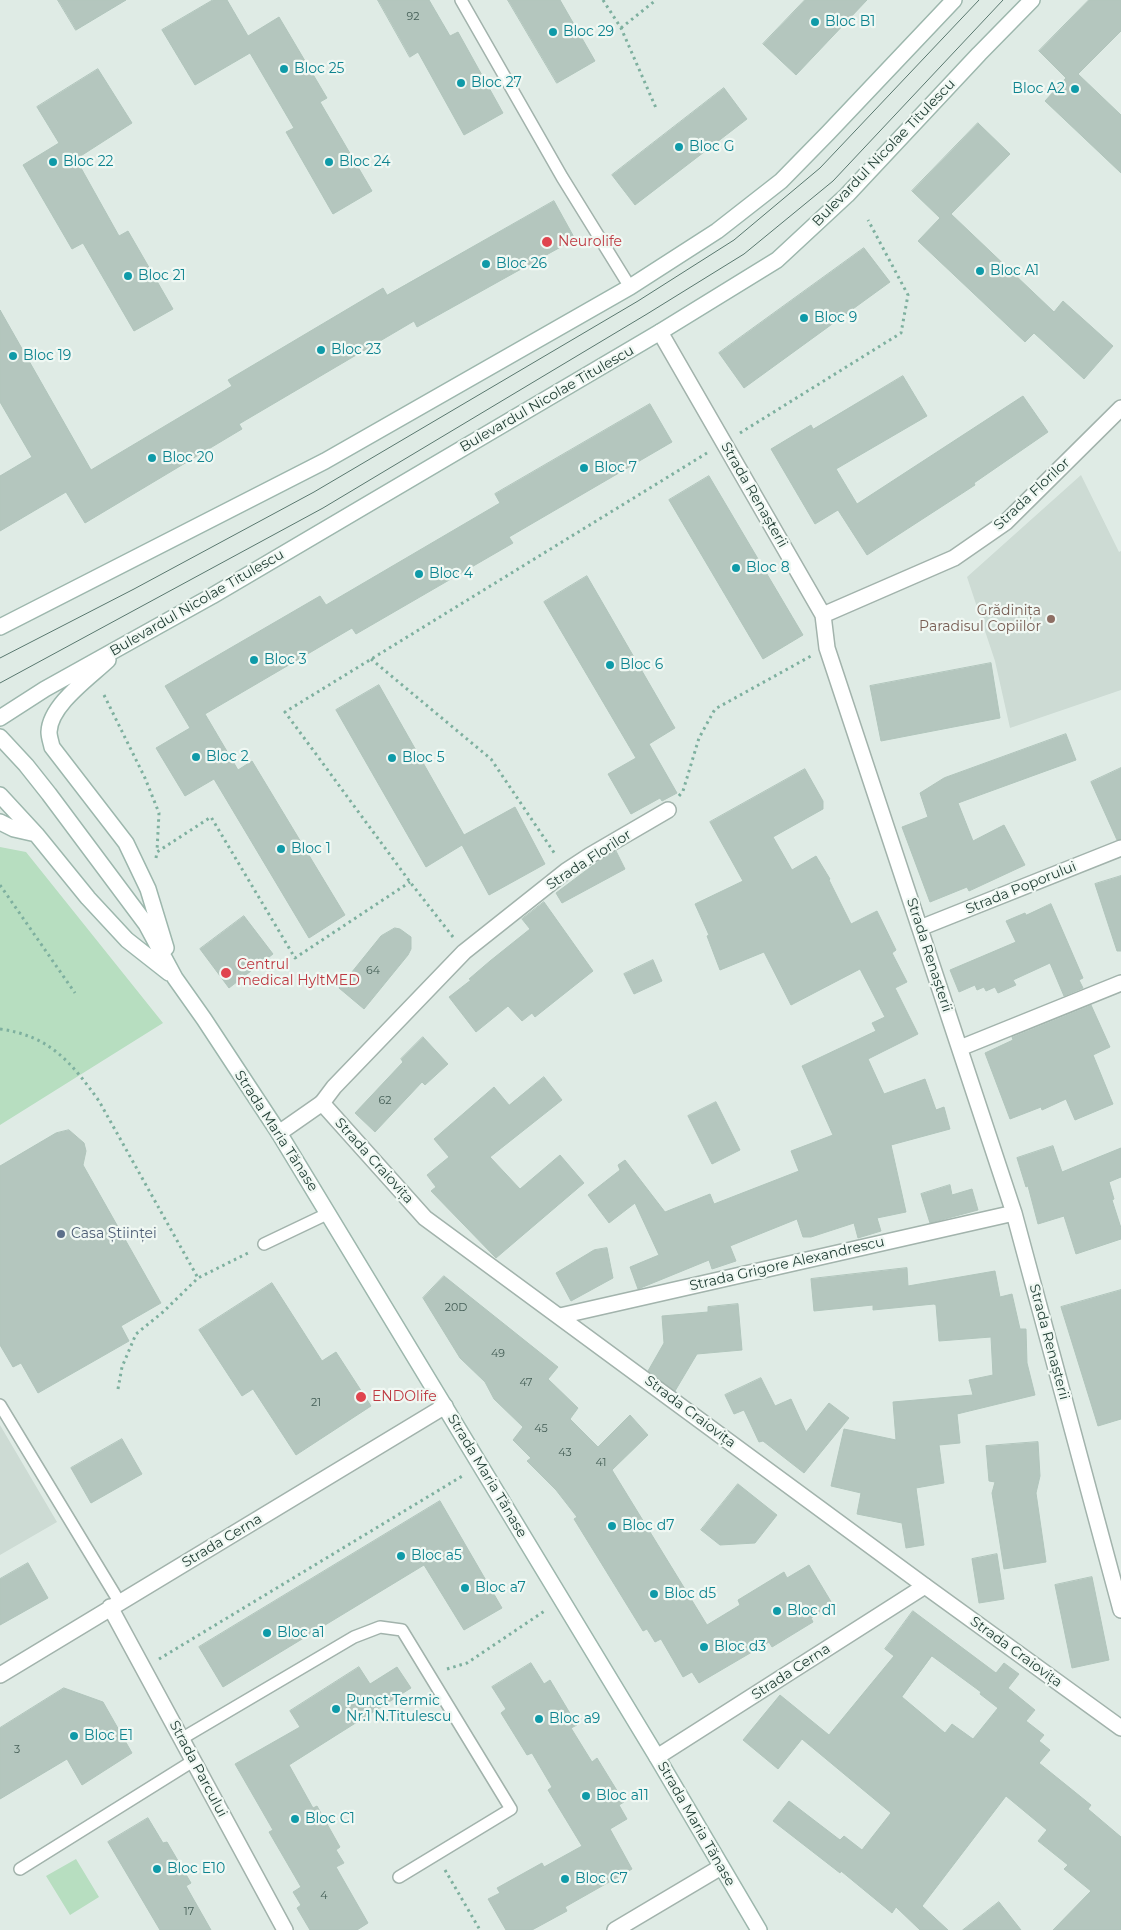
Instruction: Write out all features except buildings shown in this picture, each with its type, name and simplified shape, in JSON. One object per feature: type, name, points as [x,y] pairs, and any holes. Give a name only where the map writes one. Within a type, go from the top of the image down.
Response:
[{"type":"street","points":[[0,627],[325,461],[630,287],[717,231],[780,181],[828,134],[954,0]]},
{"type":"street","name":"Bulevardul Nicolae Titulescu","points":[[0,718],[45,689],[221,591],[660,332],[777,260],[847,195],[1032,0]]},
{"type":"street","name":"Strada Renașterii","points":[[660,332],[823,615],[827,648],[1014,1213],[1118,1585],[1121,1610]]},
{"type":"street","name":"Strada Florilor","points":[[823,615],[954,558],[991,533],[1006,522],[1121,408]]},
{"type":"street","points":[[123,646],[57,709],[51,720],[48,733],[52,747],[126,843],[148,890],[175,978]]},
{"type":"street","name":"Strada Maria Tănase","points":[[0,737],[49,794],[146,924],[175,978],[279,1133],[657,1757],[759,1930]]},
{"type":"street","name":"Strada Maria Tănase","points":[[0,795],[36,834],[88,898],[127,940],[175,978]]},
{"type":"street","name":"Strada Florilor","points":[[322,1103],[334,1087],[464,952],[566,871],[668,810]]},
{"type":"street","points":[[0,822],[14,829],[36,834]]},
{"type":"street","name":"Strada Poporului","points":[[920,928],[1121,848]]},
{"type":"street","points":[[960,1048],[1121,983]]},
{"type":"street","points":[[279,1133],[322,1103]]},
{"type":"street","name":"Strada Craiovița","points":[[322,1103],[425,1218],[1121,1728]]},
{"type":"street","name":"Strada Grigore Alexandrescu","points":[[560,1316],[1014,1213]]},
{"type":"street","name":"Strada Cerna","points":[[0,1675],[445,1406]]},
{"type":"street","name":"Strada Cerna","points":[[657,1757],[925,1586]]},
{"type":"street","name":"Strada Parcului","points":[[115,1605],[144,1669],[285,1930]]},
{"type":"street","points":[[615,1930],[721,1867]]},
{"type":"lane","points":[[461,0],[562,177],[630,287]]},
{"type":"lane","points":[[264,1244],[329,1213]]},
{"type":"lane","points":[[0,1405],[115,1605]]},
{"type":"lane","points":[[181,1738],[354,1637],[380,1627],[402,1630],[512,1809],[398,1877]]},
{"type":"lane","points":[[20,1869],[193,1761]]},
{"type":"path","points":[[603,0],[621,28],[656,108]]},
{"type":"path","points":[[621,28],[656,0]]},
{"type":"path","points":[[464,952],[284,712],[901,333],[908,295],[868,220]]},
{"type":"path","points":[[668,810],[683,790],[699,738],[715,709],[827,648]]},
{"type":"path","points":[[371,659],[491,759],[528,811],[566,871]]},
{"type":"path","points":[[104,695],[145,778],[159,813],[158,852],[148,890]]},
{"type":"path","points":[[158,852],[211,817],[295,958],[410,882]]},
{"type":"path","points":[[0,885],[75,993]]},
{"type":"path","points":[[0,1029],[20,1032],[44,1043],[64,1057],[82,1076],[99,1101],[198,1278]]},
{"type":"path","points":[[118,1390],[122,1367],[136,1334],[163,1312],[198,1278],[264,1244]]},
{"type":"path","points":[[144,1669],[480,1465]]},
{"type":"path","points":[[430,1675],[467,1663],[561,1600]]},
{"type":"path","points":[[436,1854],[480,1930]]},
{"type":"shaded area","name":"Grădinița Paradisul Copiilor","points":[[1081,475],[1119,552],[1121,551],[1121,690],[1010,728],[995,661],[967,577]]},
{"type":"shaded area","points":[[0,1425],[57,1522],[0,1555]]},
{"type":"green space","points":[[0,847],[26,852],[163,1023],[0,1125]]},
{"type":"green space","points":[[76,1859],[99,1897],[70,1915],[46,1876]]},
{"type":"tram line","points":[[0,658],[134,589],[314,492],[638,301],[734,240],[820,168],[979,0]]},
{"type":"tram line","points":[[0,683],[323,508],[744,254],[833,181],[1003,0]]},
{"type":"place","name":"Bloc B1","points":[[815,22]]},
{"type":"place","name":"Bloc 29","points":[[553,32]]},
{"type":"place","name":"Bloc 25","points":[[284,69]]},
{"type":"place","name":"Bloc 27","points":[[461,83]]},
{"type":"place","name":"Bloc A2","points":[[1075,89]]},
{"type":"place","name":"Bloc G","points":[[679,147]]},
{"type":"place","name":"Bloc 22","points":[[53,162]]},
{"type":"place","name":"Bloc 24","points":[[329,162]]},
{"type":"place","name":"Neurolife","points":[[547,242]]},
{"type":"place","name":"Bloc 26","points":[[486,264]]},
{"type":"place","name":"Bloc A1","points":[[980,271]]},
{"type":"place","name":"Bloc 21","points":[[128,276]]},
{"type":"place","name":"Bloc 9","points":[[804,318]]},
{"type":"place","name":"Bloc 23","points":[[321,350]]},
{"type":"place","name":"Bloc 19","points":[[13,356]]},
{"type":"place","name":"Bloc 20","points":[[152,458]]},
{"type":"place","name":"Bloc 7","points":[[584,468]]},
{"type":"place","name":"Bloc 8","points":[[736,568]]},
{"type":"place","name":"Bloc 4","points":[[419,574]]},
{"type":"place","name":"Grădinița Paradisul Copiilor","points":[[1051,619]]},
{"type":"place","name":"Bloc 3","points":[[254,660]]},
{"type":"place","name":"Bloc 6","points":[[610,665]]},
{"type":"place","name":"Bloc 2","points":[[196,757]]},
{"type":"place","name":"Bloc 5","points":[[392,758]]},
{"type":"place","name":"Bloc 1","points":[[281,849]]},
{"type":"place","name":"Centrul medical HyltMED","points":[[226,973]]},
{"type":"place","name":"Casa Științei","points":[[61,1234]]},
{"type":"place","name":"ENDOlife","points":[[361,1397]]},
{"type":"place","name":"Bloc d7","points":[[612,1526]]},
{"type":"place","name":"Bloc a5","points":[[401,1556]]},
{"type":"place","name":"Bloc a7","points":[[465,1588]]},
{"type":"place","name":"Bloc d5","points":[[654,1594]]},
{"type":"place","name":"Bloc d1","points":[[777,1611]]},
{"type":"place","name":"Bloc a1","points":[[267,1633]]},
{"type":"place","name":"Bloc d3","points":[[704,1647]]},
{"type":"place","name":"Punct Termic Nr.1 N.Titulescu","points":[[336,1709]]},
{"type":"place","name":"Bloc a9","points":[[539,1719]]},
{"type":"place","name":"Bloc E1","points":[[74,1736]]},
{"type":"place","name":"Bloc a11","points":[[586,1796]]},
{"type":"place","name":"Bloc C1","points":[[295,1819]]},
{"type":"place","name":"Bloc E10","points":[[157,1869]]},
{"type":"place","name":"Bloc C7","points":[[565,1879]]}]
